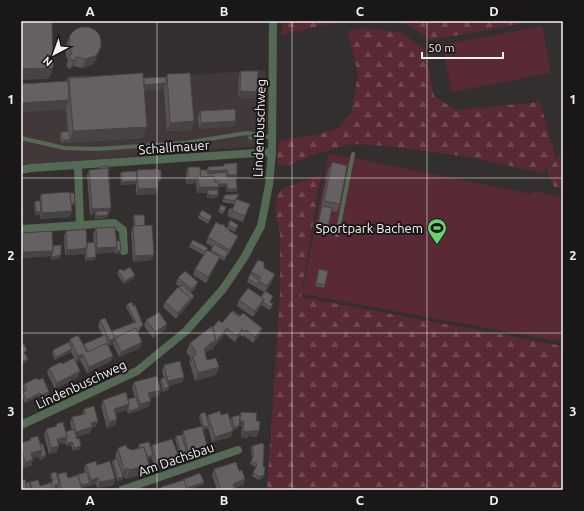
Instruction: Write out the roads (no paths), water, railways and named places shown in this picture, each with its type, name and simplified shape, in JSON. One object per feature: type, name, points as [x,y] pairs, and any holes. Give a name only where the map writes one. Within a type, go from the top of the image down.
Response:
[{"type":"street","name":"Lindenbuschweg","points":[[21,425],[137,371],[186,331],[223,289],[244,258],[261,226],[269,185],[272,152],[273,21]]},
{"type":"street","name":"Schallmauer","points":[[21,170],[31,168],[272,152]]},
{"type":"street","points":[[78,166],[80,225]]},
{"type":"street","points":[[21,229],[114,223],[123,230],[124,251]]},
{"type":"street","name":"Am Dachsbau","points":[[122,490],[238,450]]},
{"type":"lane","points":[[21,138],[64,148],[97,149],[184,144],[246,133],[272,138]]},
{"type":"lane","points":[[337,235],[353,154]]},
{"type":"place","name":"Sportpark Bachem","points":[[437,245]]}]
